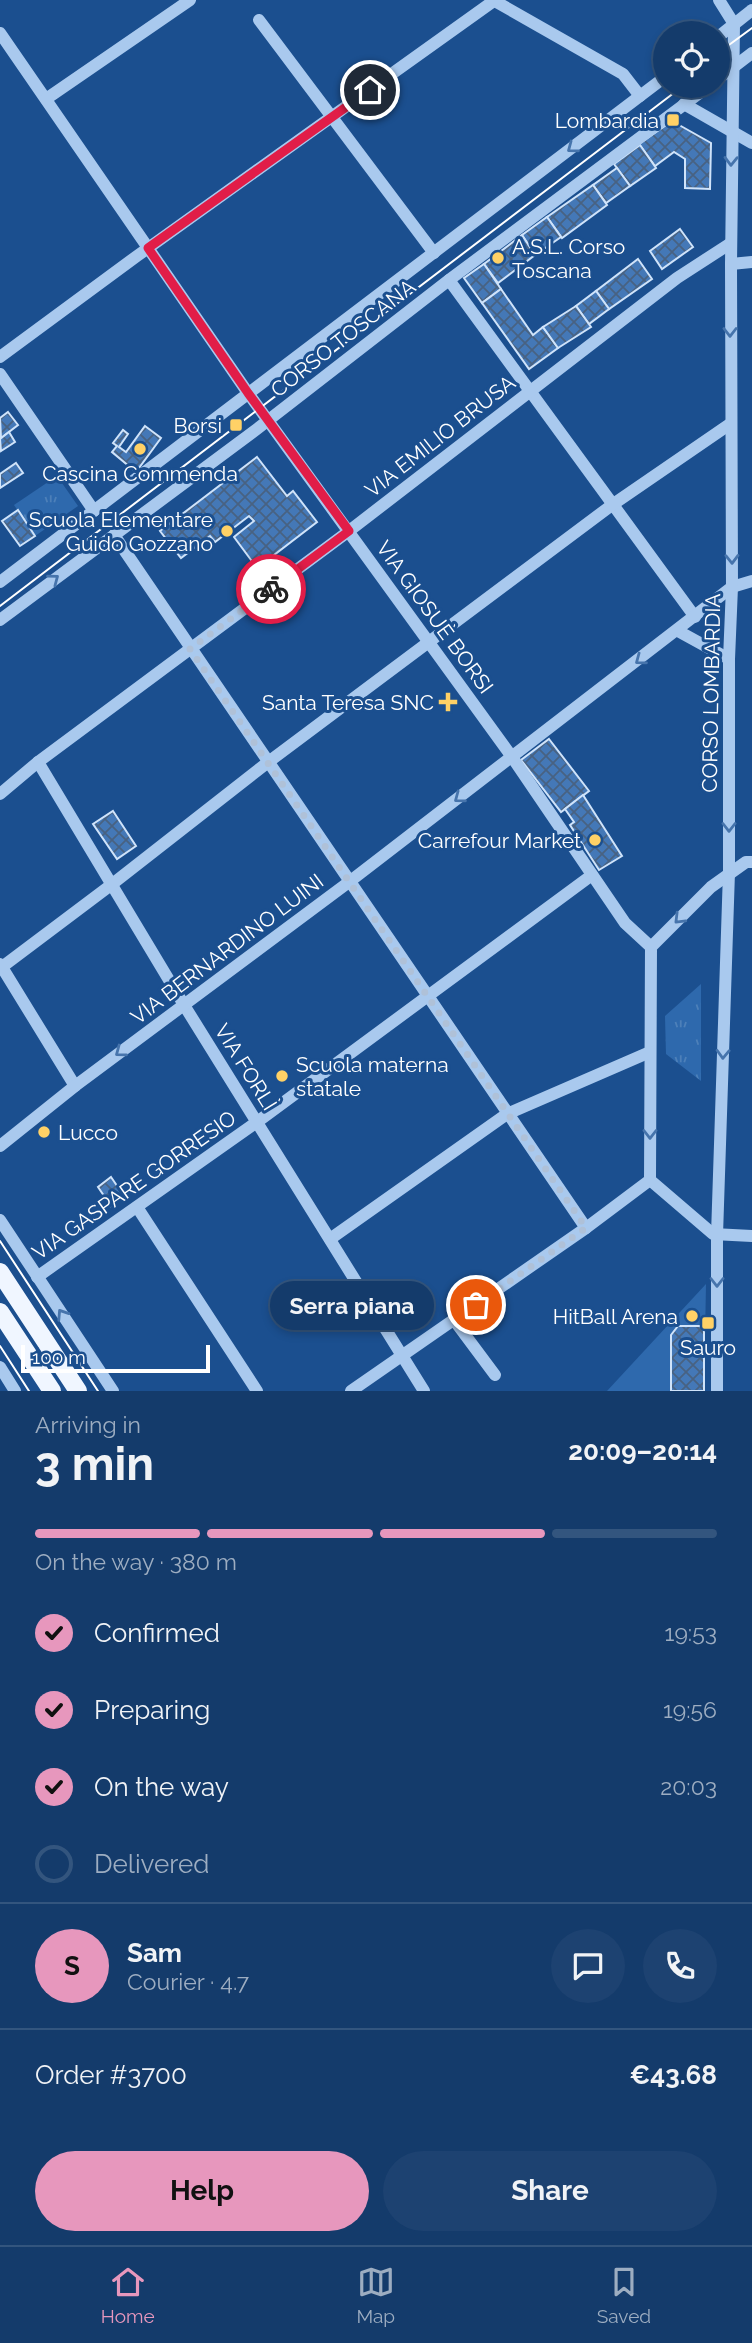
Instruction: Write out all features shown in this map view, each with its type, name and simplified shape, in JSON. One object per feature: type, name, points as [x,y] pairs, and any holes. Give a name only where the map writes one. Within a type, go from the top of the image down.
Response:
[{"type":"main road","points":[[0,1272],[78,1391]]},
{"type":"main road","points":[[0,1312],[52,1391]]},
{"type":"street","points":[[46,99],[190,0]]},
{"type":"street","points":[[0,357],[495,0],[623,74],[640,96]]},
{"type":"street","points":[[719,0],[734,24]]},
{"type":"street","points":[[730,27],[752,10]]},
{"type":"street","points":[[259,20],[434,253]]},
{"type":"street","name":"CORSO LOMBARDIA","points":[[717,1391],[717,1235],[729,872],[729,659],[732,587],[730,264],[734,24]]},
{"type":"street","name":"VIA GIOSUÈ BORSI","points":[[0,33],[248,393],[512,757],[625,923],[651,947]]},
{"type":"street","points":[[732,68],[752,53]]},
{"type":"street","name":"CORSO TOSCANA","points":[[0,582],[653,86]]},
{"type":"street","name":"CORSO TOSCANA","points":[[0,620],[269,420],[449,280],[692,98]]},
{"type":"street","points":[[684,104],[752,143]]},
{"type":"street","name":"VIA EMILIO BRUSA","points":[[0,794],[38,762],[349,531],[677,278],[731,243]]},
{"type":"street","points":[[730,264],[752,262]]},
{"type":"street","points":[[449,280],[695,618]]},
{"type":"street","points":[[0,374],[94,511]]},
{"type":"street","points":[[75,1086],[1,966],[612,505],[730,424]]},
{"type":"street","points":[[114,536],[586,1228]]},
{"type":"street","name":"VIA BERNARDINO LUINI","points":[[0,1146],[75,1086],[349,882],[678,631],[732,587],[752,581]]},
{"type":"street","points":[[678,631],[729,659]]},
{"type":"street","name":"VIA FORLÌ","points":[[38,762],[184,1005],[424,1391]]},
{"type":"street","points":[[752,862],[746,862],[729,872],[711,887],[651,947],[650,1052],[650,1180],[713,1234],[752,1236]]},
{"type":"street","name":"VIA GASPARE GORRESIO","points":[[37,1277],[257,1122],[592,875]]},
{"type":"street","points":[[330,1238],[508,1114],[650,1052]]},
{"type":"street","points":[[351,1391],[586,1228],[650,1180]]},
{"type":"street","points":[[136,1207],[257,1391]]},
{"type":"street","points":[[0,1220],[113,1391]]},
{"type":"street","points":[[454,1320],[495,1375]]},
{"type":"street","points":[[2,1375],[15,1391]]},
{"type":"green space","points":[[57,476],[78,506],[35,536],[14,505]]},
{"type":"green space","points":[[701,984],[701,1081],[666,1054],[665,1016]]},
{"type":"green space","name":"HitBall Arena","points":[[706,1284],[704,1391],[607,1391]]},
{"type":"building","points":[[672,121],[711,143],[710,189],[685,188],[685,159],[674,152],[655,166],[639,144]]},
{"type":"building","points":[[640,145],[656,168],[630,186],[614,164]]},
{"type":"building","points":[[617,168],[630,186],[606,203],[593,185]]},
{"type":"building","points":[[593,185],[607,205],[562,238],[547,217]]},
{"type":"building","points":[[547,217],[561,237],[535,255],[522,235]]},
{"type":"building","points":[[680,229],[693,247],[662,269],[650,251]]},
{"type":"building","points":[[522,235],[535,255],[498,283],[484,264]]},
{"type":"building","points":[[638,259],[652,279],[609,309],[596,291]]},
{"type":"building","points":[[484,264],[501,289],[482,303],[464,278]]},
{"type":"building","points":[[501,289],[533,335],[543,327],[558,348],[529,369],[482,303]]},
{"type":"building","points":[[596,291],[609,309],[589,324],[576,306]]},
{"type":"building","points":[[576,306],[591,327],[558,348],[543,327]]},
{"type":"building","points":[[8,412],[18,425],[1,438],[0,418]]},
{"type":"building","name":"Cascina Commenda","points":[[145,426],[161,438],[136,472],[112,452],[117,446],[113,443],[123,430],[128,434],[119,447],[126,452]]},
{"type":"building","points":[[9,432],[15,442],[1,451],[0,439]]},
{"type":"building","points":[[257,457],[287,496],[293,491],[317,522],[257,568],[234,537],[254,521],[249,516],[215,542],[210,536],[181,558],[160,531]]},
{"type":"building","points":[[16,463],[23,473],[0,488],[0,474]]},
{"type":"building","points":[[18,510],[35,536],[20,546],[2,521]]},
{"type":"building","points":[[549,739],[589,791],[561,812],[521,760]]},
{"type":"building","name":"Carrefour Market","points":[[583,795],[622,856],[599,870],[570,825],[574,822],[565,809]]},
{"type":"building","points":[[113,811],[136,846],[117,859],[93,824]]},
{"type":"building","points":[[111,1177],[124,1196],[111,1206],[98,1187]]},
{"type":"building","points":[[678,1326],[704,1326],[704,1391],[671,1391],[671,1335]]},
{"type":"tram line","points":[[730,44],[752,28]]},
{"type":"tram line","points":[[0,606],[667,98]]},
{"type":"tram line","points":[[0,1241],[98,1391]]},
{"type":"tram line","points":[[0,1346],[29,1391]]},
{"type":"way so far","points":[[271,589],[190,649],[586,1228],[476,1305]]},
{"type":"place","name":"Lombardia","points":[[673,120]]},
{"type":"place","name":"A.S.L. Corso Toscana","points":[[498,258]]},
{"type":"place","name":"Borsi","points":[[236,425]]},
{"type":"place","name":"Cascina Commenda","points":[[140,449]]},
{"type":"place","name":"Scuola Elementare Guido Gozzano","points":[[227,531]]},
{"type":"place","name":"Santa Teresa SNC","points":[[448,702]]},
{"type":"place","name":"Carrefour Market","points":[[595,840]]},
{"type":"place","name":"Scuola materna statale","points":[[282,1076]]},
{"type":"place","name":"Lucco","points":[[44,1132]]},
{"type":"place","name":"Serra piana","points":[[476,1305]]},
{"type":"place","name":"HitBall Arena","points":[[692,1316]]},
{"type":"place","name":"Sauro","points":[[708,1323]]},
{"type":"route","points":[[271,589],[349,531],[248,393],[148,248],[370,90]]}]
